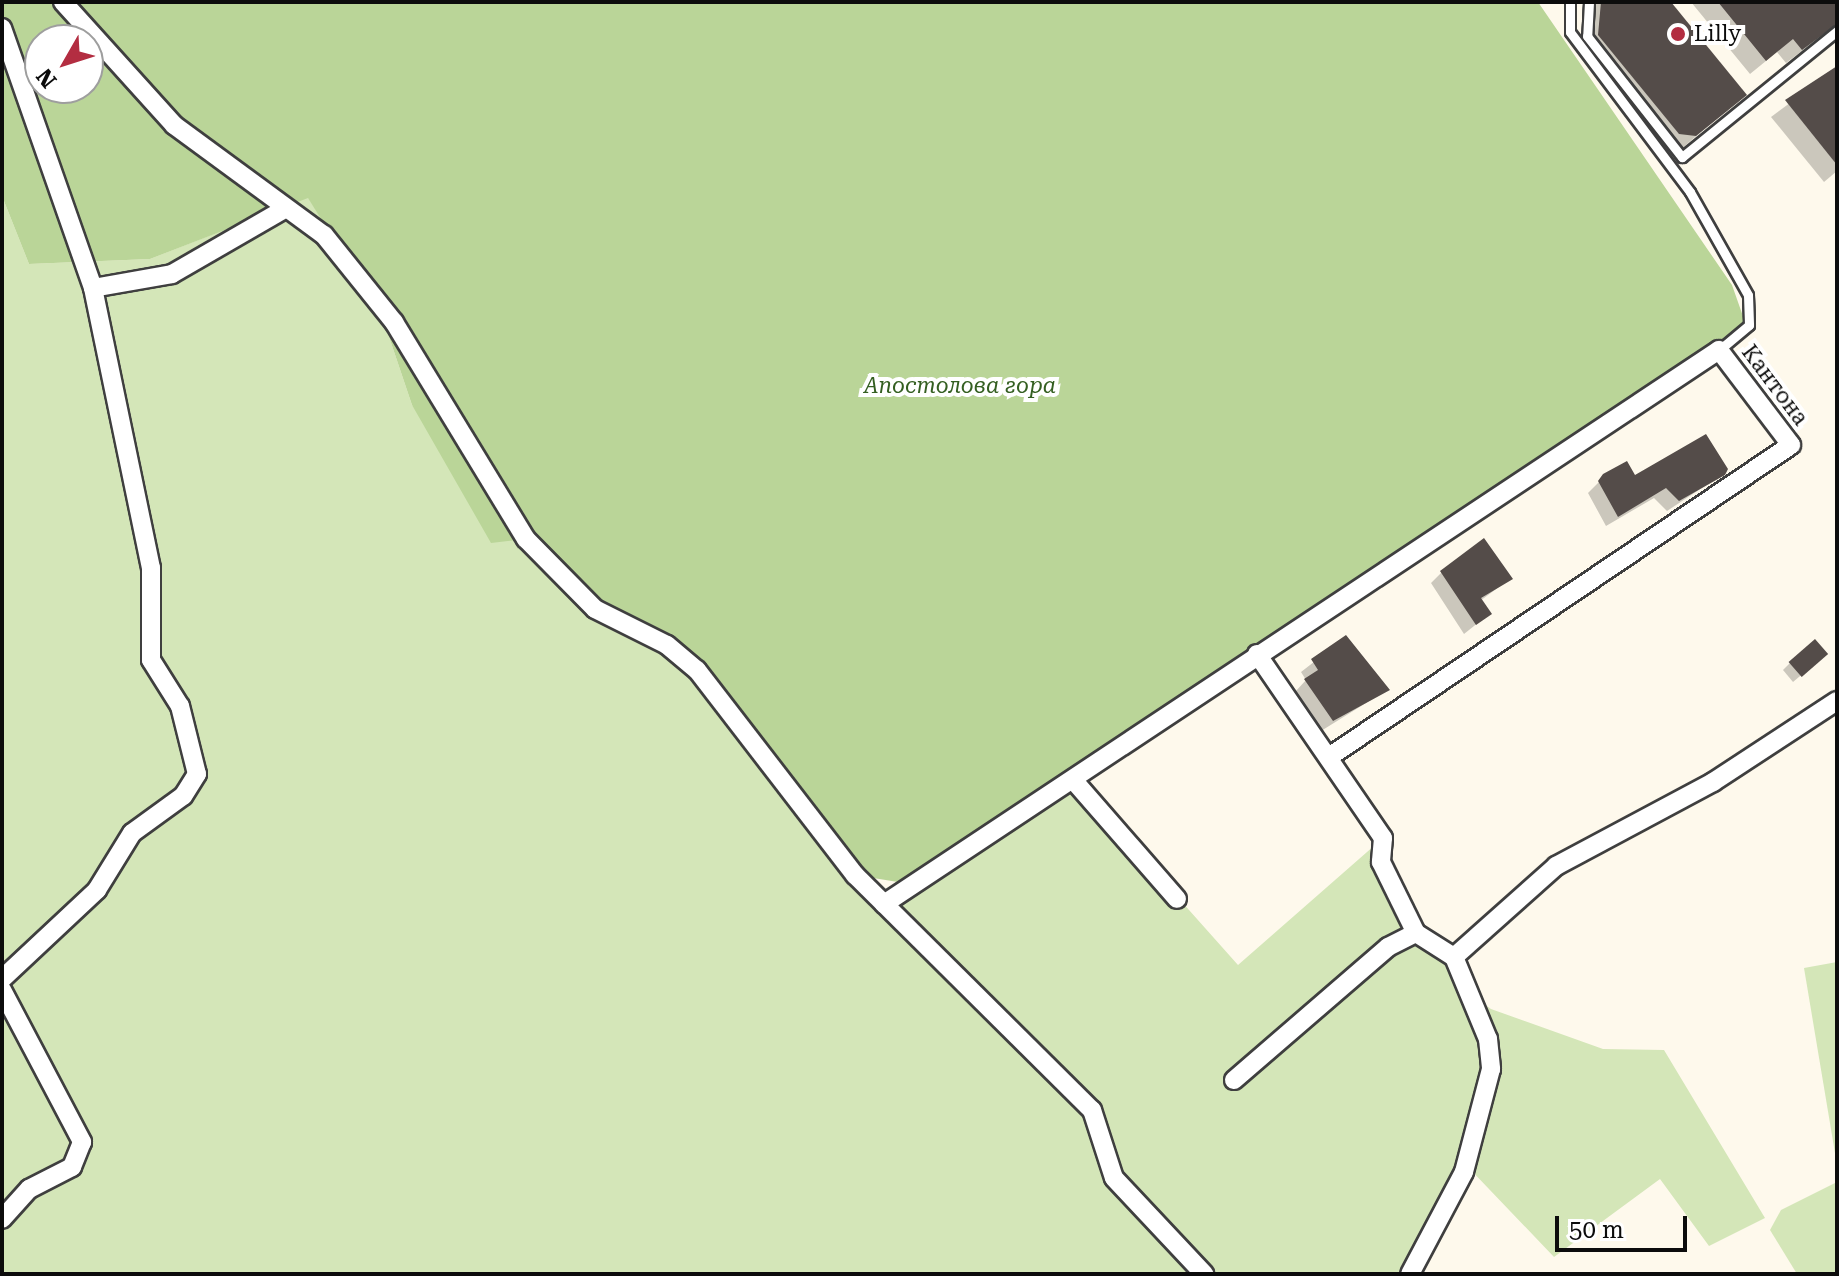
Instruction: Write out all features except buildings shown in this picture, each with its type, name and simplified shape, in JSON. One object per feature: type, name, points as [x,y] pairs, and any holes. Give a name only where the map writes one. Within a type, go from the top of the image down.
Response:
[{"type":"street","points":[[63,2],[174,125],[281,211],[324,235],[394,322],[526,539],[595,609],[683,655],[884,904],[1092,1110],[1104,1128],[1114,1178],[1204,1274]]},
{"type":"street","points":[[2,28],[93,288],[151,568],[151,660],[180,706],[197,774],[183,796],[132,833],[97,890],[15,959],[2,979]]},
{"type":"street","points":[[93,288],[172,274],[281,211]]},
{"type":"street","name":"Кантона","points":[[884,904],[1075,782],[1257,654],[1719,350],[1791,445],[1329,757]]},
{"type":"street","points":[[1257,654],[1383,838],[1381,862],[1416,933],[1454,957],[1488,1039],[1491,1069],[1464,1172],[1410,1274]]},
{"type":"street","points":[[1454,957],[1556,866],[1713,782],[1837,701]]},
{"type":"street","points":[[1075,782],[1177,899]]},
{"type":"street","points":[[1234,1080],[1361,968],[1416,933]]},
{"type":"street","points":[[2,990],[82,1142],[72,1167],[29,1189],[2,1219]]},
{"type":"lane","points":[[1570,2],[1570,32],[1690,192],[1748,295],[1749,325],[1719,350]]},
{"type":"lane","points":[[1589,2],[1587,36],[1682,157],[1837,31]]},
{"type":"green space","name":"Апостолова гора","points":[[2,2],[1538,2],[1732,285],[1745,322],[1723,344],[904,883],[855,875],[697,670],[617,622],[526,539],[491,543],[412,405],[383,319],[308,198],[150,259],[29,264],[2,196]]},
{"type":"green space","points":[[2,196],[29,264],[150,259],[308,197],[383,319],[412,405],[526,539],[667,645],[883,904],[1075,782],[1238,965],[1383,838],[1381,862],[1416,933],[1454,957],[1466,991],[1491,1009],[1603,1049],[1664,1050],[1765,1218],[1709,1246],[1660,1179],[1554,1257],[1467,1166],[1410,1274],[2,1274]]},
{"type":"green space","points":[[1837,962],[1837,1165],[1804,968]]},
{"type":"green space","points":[[1837,1182],[1837,1274],[1797,1274],[1770,1230],[1781,1210]]},
{"type":"place","name":"Lilly","points":[[1678,34]]}]
